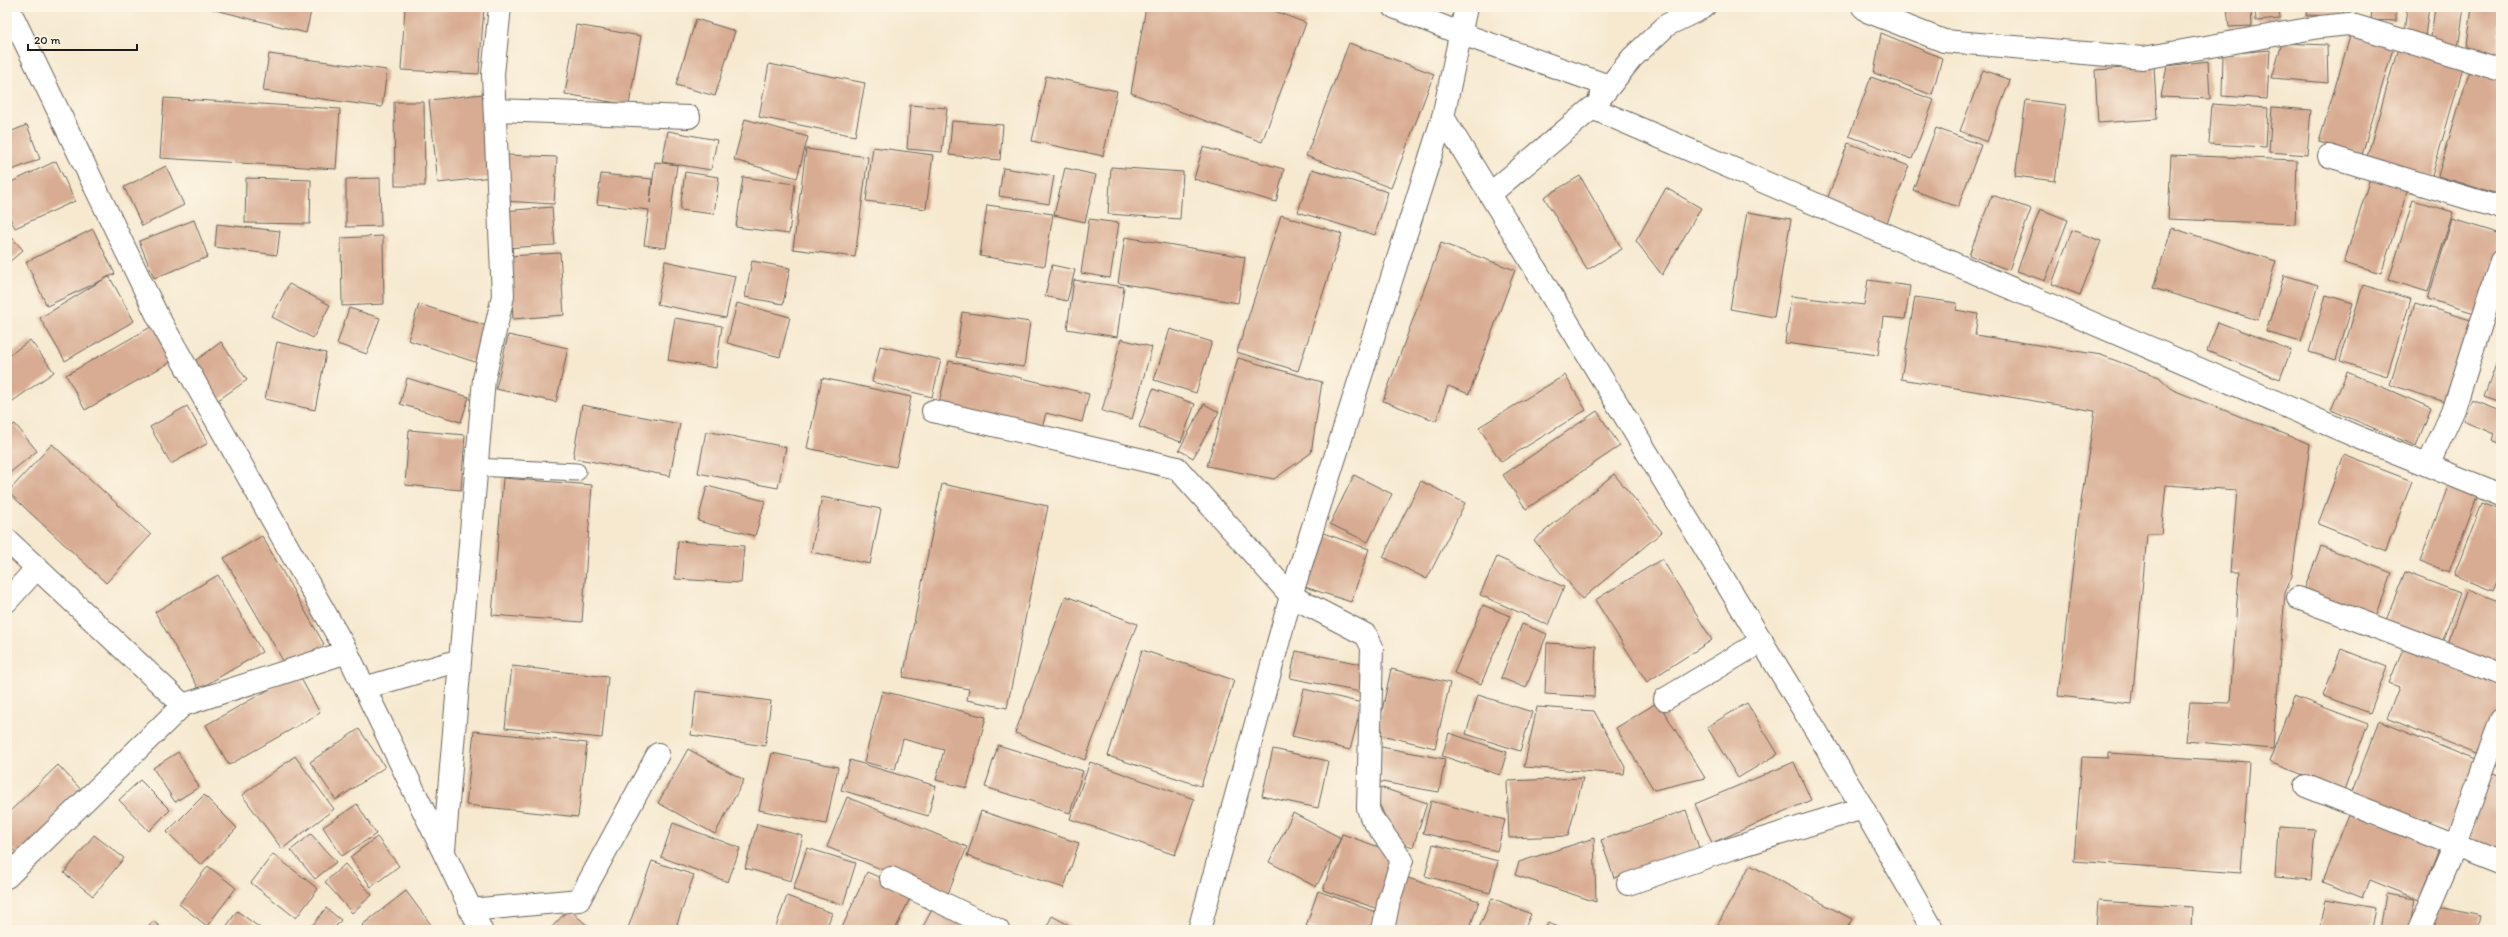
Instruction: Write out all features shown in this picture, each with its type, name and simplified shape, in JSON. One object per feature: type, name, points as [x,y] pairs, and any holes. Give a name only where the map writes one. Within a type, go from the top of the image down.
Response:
[{"type":"street","points":[[8,7],[158,317],[347,652],[444,850],[470,910],[481,930]]},
{"type":"street","points":[[444,850],[484,379],[503,296],[493,74],[500,7]]},
{"type":"street","points":[[1394,7],[1458,33],[1609,86]]},
{"type":"street","points":[[1199,930],[1291,596],[1443,117],[1458,33],[1466,7]]},
{"type":"street","points":[[1490,194],[1592,108],[1632,58],[1667,26],[1704,7]]},
{"type":"street","points":[[1863,7],[1869,12],[1944,41],[2143,58],[2320,26],[2349,24],[2501,70]]},
{"type":"street","points":[[1592,108],[2501,495]]},
{"type":"street","points":[[495,110],[689,117]]},
{"type":"street","points":[[1443,117],[1863,808],[1933,930]]},
{"type":"street","points":[[2329,156],[2501,208]]},
{"type":"street","points":[[2428,465],[2454,409],[2501,261]]},
{"type":"street","points":[[933,411],[1178,468],[1291,596],[1366,635],[1372,647],[1368,808],[1370,817],[1402,860],[1389,900],[1383,930]]},
{"type":"street","points":[[7,540],[36,569],[183,705]]},
{"type":"street","points":[[7,601],[36,569]]},
{"type":"street","points":[[2298,598],[2501,674]]},
{"type":"street","points":[[1665,699],[1762,641]]},
{"type":"street","points":[[7,877],[183,705],[347,652]]},
{"type":"street","points":[[364,688],[460,660]]},
{"type":"street","points":[[2419,930],[2455,846],[2501,720]]},
{"type":"street","points":[[470,910],[579,900],[658,754]]},
{"type":"street","points":[[2306,786],[2501,863]]},
{"type":"street","points":[[1628,884],[1727,850],[1863,808]]},
{"type":"street","points":[[891,878],[998,930]]},
{"type":"lane","points":[[476,467],[577,472]]},
{"type":"building","points":[[213,7],[312,7],[306,33],[212,9]]},
{"type":"building","points":[[405,7],[484,7],[479,74],[401,70]]},
{"type":"building","points":[[1146,7],[1264,7],[1306,23],[1262,142],[1131,93]]},
{"type":"building","points":[[2227,7],[2251,7],[2252,26],[2229,27]]},
{"type":"building","points":[[2255,7],[2279,7],[2280,19],[2256,21]]},
{"type":"building","points":[[2307,7],[2343,7],[2343,16],[2306,15]]},
{"type":"building","points":[[2372,7],[2396,7],[2396,21],[2371,20]]},
{"type":"building","points":[[2407,7],[2429,7],[2425,37],[2404,34]]},
{"type":"building","points":[[2435,7],[2464,7],[2458,49],[2430,45]]},
{"type":"building","points":[[2472,7],[2501,7],[2496,58],[2466,54]]},
{"type":"building","points":[[696,19],[735,31],[715,96],[676,85]]},
{"type":"building","points":[[576,25],[641,36],[629,105],[565,94]]},
{"type":"building","points":[[1881,33],[1942,58],[1932,95],[1874,73]]},
{"type":"building","points":[[2351,33],[2394,45],[2362,155],[2319,142]]},
{"type":"building","points":[[1349,43],[1434,74],[1391,188],[1306,156]]},
{"type":"building","points":[[2282,43],[2327,45],[2328,83],[2272,78]]},
{"type":"building","points":[[2398,48],[2463,68],[2432,176],[2367,157]]},
{"type":"building","points":[[2270,50],[2267,99],[2222,96],[2223,54]]},
{"type":"building","points":[[269,54],[387,70],[382,107],[263,91]]},
{"type":"building","points":[[2208,61],[2210,99],[2161,97],[2167,66]]},
{"type":"building","points":[[769,64],[865,83],[855,136],[759,117]]},
{"type":"building","points":[[2154,66],[2157,119],[2098,123],[2095,70]]},
{"type":"building","points":[[2470,69],[2501,78],[2501,195],[2438,176]]},
{"type":"building","points":[[1983,70],[2010,80],[1987,142],[1960,131]]},
{"type":"building","points":[[1046,76],[1117,91],[1103,156],[1032,141]]},
{"type":"building","points":[[1871,77],[1934,100],[1912,159],[1849,136]]},
{"type":"building","points":[[483,94],[492,177],[438,183],[429,100]]},
{"type":"building","points":[[164,98],[340,109],[336,169],[160,158]]},
{"type":"building","points":[[2026,100],[2066,105],[2055,181],[2015,176]]},
{"type":"building","points":[[394,102],[424,102],[425,186],[395,186]]},
{"type":"building","points":[[2212,104],[2268,108],[2266,147],[2209,144]]},
{"type":"building","points":[[910,105],[947,108],[942,152],[907,149]]},
{"type":"building","points":[[2272,107],[2311,110],[2307,155],[2269,152]]},
{"type":"building","points":[[745,119],[808,137],[797,178],[734,160]]},
{"type":"building","points":[[952,121],[1003,125],[1000,160],[949,155]]},
{"type":"building","points":[[27,125],[40,159],[7,172],[7,133]]},
{"type":"building","points":[[1936,128],[1981,145],[1958,207],[1913,190]]},
{"type":"building","points":[[668,131],[717,140],[711,170],[662,162]]},
{"type":"building","points":[[1848,143],[1909,166],[1885,228],[1825,205]]},
{"type":"building","points":[[873,147],[933,155],[926,209],[866,201]]},
{"type":"building","points":[[1203,147],[1284,169],[1276,202],[1194,179]]},
{"type":"building","points":[[806,149],[868,157],[855,257],[793,249]]},
{"type":"building","points":[[505,155],[557,157],[554,204],[502,201]]},
{"type":"building","points":[[2171,155],[2297,160],[2295,224],[2168,219]]},
{"type":"building","points":[[56,161],[75,201],[15,228],[7,212],[7,184]]},
{"type":"building","points":[[655,162],[677,165],[666,248],[644,245],[649,210],[597,204],[601,174],[652,179],[650,203]]},
{"type":"building","points":[[166,166],[184,205],[142,226],[124,187]]},
{"type":"building","points":[[1111,167],[1183,172],[1180,219],[1108,214]]},
{"type":"building","points":[[1003,168],[1054,176],[1049,204],[999,196]]},
{"type":"building","points":[[1065,168],[1096,175],[1085,222],[1054,215]]},
{"type":"building","points":[[1312,169],[1388,192],[1375,235],[1298,212]]},
{"type":"building","points":[[685,172],[719,177],[714,214],[680,210]]},
{"type":"building","points":[[1580,176],[1622,249],[1587,270],[1544,197]]},
{"type":"building","points":[[743,177],[795,184],[789,234],[736,227]]},
{"type":"building","points":[[246,178],[311,180],[310,224],[245,223]]},
{"type":"building","points":[[380,178],[381,226],[346,227],[346,179]]},
{"type":"building","points":[[2370,178],[2408,189],[2381,274],[2344,263]]},
{"type":"building","points":[[1666,188],[1701,208],[1662,275],[1636,241]]},
{"type":"building","points":[[1992,195],[2031,209],[2009,270],[1969,255]]},
{"type":"building","points":[[2413,200],[2453,212],[2428,292],[2389,280]]},
{"type":"building","points":[[987,205],[1053,214],[1045,266],[980,256]]},
{"type":"building","points":[[552,207],[555,245],[505,248],[503,211]]},
{"type":"building","points":[[2040,209],[2068,220],[2045,281],[2017,271]]},
{"type":"building","points":[[1747,212],[1791,219],[1774,317],[1730,309]]},
{"type":"building","points":[[1281,215],[1342,234],[1298,371],[1237,352]]},
{"type":"building","points":[[1089,219],[1119,223],[1110,278],[1081,273]]},
{"type":"building","points":[[2452,219],[2501,234],[2478,314],[2428,299]]},
{"type":"building","points":[[194,220],[208,257],[154,278],[139,241]]},
{"type":"building","points":[[217,224],[280,231],[277,255],[215,247]]},
{"type":"building","points":[[2172,228],[2276,261],[2258,320],[2153,288]]},
{"type":"building","points":[[93,229],[115,274],[47,306],[26,262]]},
{"type":"building","points":[[2072,230],[2101,241],[2080,295],[2052,284]]},
{"type":"building","points":[[7,232],[23,250],[7,264]]},
{"type":"building","points":[[383,236],[384,304],[342,306],[341,238]]},
{"type":"building","points":[[1125,237],[1245,257],[1238,303],[1118,283]]},
{"type":"building","points":[[1441,243],[1515,270],[1469,394],[1448,386],[1436,421],[1383,401]]},
{"type":"building","points":[[560,253],[564,315],[513,319],[509,256]]},
{"type":"building","points":[[665,261],[735,276],[726,318],[657,304]]},
{"type":"building","points":[[752,261],[790,268],[783,304],[745,297]]},
{"type":"building","points":[[1052,265],[1075,270],[1067,301],[1045,296]]},
{"type":"building","points":[[2284,275],[2318,285],[2301,342],[2266,332]]},
{"type":"building","points":[[109,276],[134,321],[65,361],[40,318]]},
{"type":"building","points":[[1074,280],[1124,287],[1117,337],[1067,329]]},
{"type":"building","points":[[1868,280],[1910,286],[1905,319],[1883,317],[1878,355],[1785,343],[1791,296],[1864,305]]},
{"type":"building","points":[[289,284],[330,305],[313,338],[272,317]]},
{"type":"building","points":[[2363,285],[2411,299],[2387,376],[2340,361]]},
{"type":"building","points":[[2326,295],[2353,303],[2336,360],[2309,352]]},
{"type":"building","points":[[1915,297],[1957,303],[1956,310],[1978,314],[1975,335],[2101,355],[2159,377],[2173,390],[2310,444],[2292,576],[2285,593],[2273,749],[2186,741],[2190,702],[2230,703],[2239,572],[2230,572],[2237,490],[2166,485],[2161,534],[2147,534],[2132,704],[2058,696],[2078,522],[2095,411],[1901,379]]},
{"type":"building","points":[[737,303],[790,317],[780,357],[727,343]]},
{"type":"building","points":[[2415,303],[2477,322],[2452,404],[2390,385]]},
{"type":"building","points":[[419,304],[490,327],[478,363],[408,340]]},
{"type":"building","points":[[349,308],[380,318],[367,354],[337,344]]},
{"type":"building","points":[[962,312],[1030,322],[1024,367],[956,357]]},
{"type":"building","points":[[675,318],[722,326],[716,368],[668,360]]},
{"type":"building","points":[[2218,322],[2291,350],[2280,379],[2207,351]]},
{"type":"building","points":[[156,324],[176,359],[85,410],[66,375]]},
{"type":"building","points":[[1170,329],[1212,342],[1196,393],[1154,380]]},
{"type":"building","points":[[508,335],[568,348],[556,402],[496,389]]},
{"type":"building","points":[[1121,339],[1152,347],[1132,419],[1102,411]]},
{"type":"building","points":[[30,340],[54,372],[7,405],[7,357]]},
{"type":"building","points":[[221,342],[247,380],[214,403],[188,366]]},
{"type":"building","points":[[277,342],[326,353],[315,410],[265,399]]},
{"type":"building","points":[[880,346],[941,360],[932,397],[872,382]]},
{"type":"building","points":[[2501,351],[2501,403],[2484,397]]},
{"type":"building","points":[[1238,358],[1322,382],[1311,453],[1274,479],[1207,466]]},
{"type":"building","points":[[949,361],[1089,394],[1082,422],[1046,413],[1042,428],[939,403]]},
{"type":"building","points":[[2347,372],[2431,408],[2416,446],[2331,410]]},
{"type":"building","points":[[1565,375],[1586,410],[1501,462],[1479,427]]},
{"type":"building","points":[[407,378],[469,397],[461,422],[400,404]]},
{"type":"building","points":[[822,378],[911,397],[896,467],[807,448]]},
{"type":"building","points":[[1153,389],[1195,404],[1181,442],[1139,427]]},
{"type":"building","points":[[2472,400],[2501,411],[2501,444],[2492,440],[2494,434],[2464,421]]},
{"type":"building","points":[[1204,404],[1219,412],[1193,458],[1179,450]]},
{"type":"building","points":[[582,405],[680,424],[670,476],[573,458]]},
{"type":"building","points":[[187,406],[208,443],[171,464],[150,427]]},
{"type":"building","points":[[1597,411],[1620,446],[1526,509],[1503,475]]},
{"type":"building","points":[[15,424],[37,451],[7,475],[7,430]]},
{"type":"building","points":[[409,430],[465,435],[461,490],[405,485]]},
{"type":"building","points":[[706,431],[786,447],[778,488],[698,473]]},
{"type":"building","points":[[52,444],[151,535],[106,583],[8,492]]},
{"type":"building","points":[[2344,455],[2412,481],[2386,551],[2318,524]]},
{"type":"building","points":[[1614,474],[1662,532],[1582,599],[1534,540]]},
{"type":"building","points":[[1354,475],[1392,494],[1368,542],[1330,524]]},
{"type":"building","points":[[503,478],[592,485],[582,622],[492,615]]},
{"type":"building","points":[[1421,481],[1465,503],[1427,579],[1383,557]]},
{"type":"building","points":[[2450,481],[2479,492],[2449,572],[2420,561]]},
{"type":"building","points":[[942,484],[1048,506],[1007,708],[967,700],[969,689],[903,677]]},
{"type":"building","points":[[707,486],[765,501],[755,536],[698,521]]},
{"type":"building","points":[[822,497],[881,509],[870,564],[811,552]]},
{"type":"building","points":[[2482,503],[2501,510],[2501,572],[2493,591],[2454,575]]},
{"type":"building","points":[[1323,533],[1369,549],[1351,602],[1305,587]]},
{"type":"building","points":[[262,536],[324,644],[286,666],[224,558]]},
{"type":"building","points":[[678,541],[744,546],[741,583],[675,579]]},
{"type":"building","points":[[2321,546],[2392,573],[2374,622],[2302,595]]},
{"type":"building","points":[[1497,557],[1564,587],[1548,625],[1480,595]]},
{"type":"building","points":[[1662,559],[1712,640],[1647,682],[1595,600]]},
{"type":"building","points":[[2405,572],[2460,593],[2441,645],[2385,623]]},
{"type":"building","points":[[218,575],[262,652],[199,689],[155,612]]},
{"type":"building","points":[[2467,589],[2501,602],[2501,667],[2446,646]]},
{"type":"building","points":[[1066,596],[1137,624],[1085,760],[1015,733]]},
{"type":"building","points":[[1483,605],[1510,616],[1481,684],[1454,673]]},
{"type":"building","points":[[1522,624],[1547,634],[1526,688],[1501,678]]},
{"type":"building","points":[[1547,643],[1596,646],[1594,697],[1545,694]]},
{"type":"building","points":[[2404,646],[2501,686],[2501,707],[2481,756],[2387,718],[2399,687],[2389,683]]},
{"type":"building","points":[[2341,649],[2387,667],[2370,713],[2323,696]]},
{"type":"building","points":[[1142,650],[1234,680],[1201,786],[1108,756]]},
{"type":"building","points":[[1296,651],[1366,665],[1360,692],[1290,678]]},
{"type":"building","points":[[512,666],[608,677],[602,738],[505,728]]},
{"type":"building","points":[[1391,669],[1450,683],[1435,748],[1377,734]]},
{"type":"building","points":[[298,673],[320,713],[229,765],[206,725]]},
{"type":"building","points":[[1304,689],[1362,703],[1350,750],[1292,736]]},
{"type":"building","points":[[696,691],[771,701],[765,746],[691,735]]},
{"type":"building","points":[[882,691],[986,717],[967,788],[936,780],[944,750],[903,739],[895,770],[864,762]]},
{"type":"building","points":[[1478,695],[1532,712],[1520,751],[1466,734]]},
{"type":"building","points":[[2294,696],[2368,724],[2344,790],[2269,762]]},
{"type":"building","points":[[1658,702],[1705,778],[1654,790],[1616,728]]},
{"type":"building","points":[[1747,703],[1778,754],[1738,778],[1707,727]]},
{"type":"building","points":[[1537,707],[1594,711],[1625,767],[1624,774],[1524,767]]},
{"type":"building","points":[[2379,721],[2480,762],[2452,833],[2351,794]]},
{"type":"building","points":[[359,729],[385,767],[336,800],[310,762]]},
{"type":"building","points":[[474,731],[587,743],[578,817],[466,805]]},
{"type":"building","points":[[1449,733],[1507,752],[1500,775],[1442,756]]},
{"type":"building","points":[[2501,737],[2501,766],[2491,762]]},
{"type":"building","points":[[998,745],[1083,771],[1070,813],[985,787]]},
{"type":"building","points":[[1376,746],[1445,759],[1439,792],[1370,780]]},
{"type":"building","points":[[688,749],[744,780],[715,834],[658,803]]},
{"type":"building","points":[[1273,749],[1328,761],[1318,808],[1262,796]]},
{"type":"building","points":[[178,752],[199,787],[175,802],[153,768]]},
{"type":"building","points":[[772,753],[838,767],[826,824],[759,810]]},
{"type":"building","points":[[2108,753],[2249,762],[2241,873],[2074,861],[2082,757],[2108,758]]},
{"type":"building","points":[[295,756],[334,809],[282,849],[242,795]]},
{"type":"building","points":[[850,760],[936,786],[928,816],[841,790]]},
{"type":"building","points":[[1090,762],[1194,799],[1175,855],[1070,819]]},
{"type":"building","points":[[1794,762],[1811,800],[1712,843],[1695,804]]},
{"type":"building","points":[[58,765],[85,794],[19,856],[7,843],[7,814]]},
{"type":"building","points":[[2492,772],[2501,776],[2501,854],[2464,838]]},
{"type":"building","points":[[1583,778],[1568,836],[1509,838],[1507,781]]},
{"type":"building","points":[[140,780],[170,810],[149,831],[119,800]]},
{"type":"building","points":[[1377,786],[1427,803],[1413,847],[1396,841],[1374,792]]},
{"type":"building","points":[[204,795],[237,828],[201,865],[167,832]]},
{"type":"building","points":[[847,797],[967,847],[947,896],[827,847]]},
{"type":"building","points":[[1431,801],[1505,820],[1497,851],[1423,833]]},
{"type":"building","points":[[357,804],[376,834],[342,856],[323,827]]},
{"type":"building","points":[[1686,810],[1699,848],[1614,878],[1601,840]]},
{"type":"building","points":[[2350,810],[2441,846],[2420,900],[2370,880],[2363,898],[2322,882]]},
{"type":"building","points":[[981,811],[1079,843],[1064,888],[967,856]]},
{"type":"building","points":[[1293,813],[1341,838],[1316,887],[1269,862]]},
{"type":"building","points":[[673,823],[740,848],[728,882],[661,857]]},
{"type":"building","points":[[757,824],[803,836],[791,881],[745,868]]},
{"type":"building","points":[[2278,827],[2315,829],[2311,880],[2275,877]]},
{"type":"building","points":[[311,834],[336,862],[315,879],[291,850]]},
{"type":"building","points":[[1342,834],[1396,853],[1378,909],[1323,890]]},
{"type":"building","points":[[94,835],[124,858],[93,896],[64,873]]},
{"type":"building","points":[[377,837],[399,866],[371,887],[350,857]]},
{"type":"building","points":[[1594,838],[1596,902],[1515,875],[1519,862]]},
{"type":"building","points":[[1433,844],[1498,861],[1490,893],[1425,876]]},
{"type":"building","points":[[807,848],[856,863],[843,905],[793,890]]},
{"type":"building","points":[[273,854],[318,889],[296,918],[251,883]]},
{"type":"building","points":[[652,861],[694,875],[675,930],[635,930],[628,928]]},
{"type":"building","points":[[345,864],[372,895],[352,913],[325,882]]},
{"type":"building","points":[[1750,865],[1852,919],[1846,930],[1715,930]]},
{"type":"building","points":[[208,866],[236,888],[207,926],[179,904]]},
{"type":"building","points":[[867,872],[913,892],[895,930],[841,930]]},
{"type":"building","points":[[1405,877],[1479,901],[1469,930],[1397,930],[1389,927]]},
{"type":"building","points":[[406,891],[435,930],[366,930],[362,925]]},
{"type":"building","points":[[1318,891],[1381,914],[1375,930],[1319,930],[1306,926]]},
{"type":"building","points":[[2386,894],[2415,899],[2409,930],[2380,930]]},
{"type":"building","points":[[787,896],[832,913],[826,930],[775,929]]},
{"type":"building","points":[[1492,898],[1531,914],[1524,930],[1478,930]]},
{"type":"building","points":[[2326,899],[2375,908],[2371,930],[2320,930]]},
{"type":"building","points":[[2098,901],[2192,907],[2191,930],[2096,930]]},
{"type":"building","points":[[2430,905],[2481,916],[2478,930],[2428,930]]},
{"type":"building","points":[[326,908],[341,920],[333,930],[309,930]]},
{"type":"building","points":[[933,908],[974,930],[921,930]]},
{"type":"building","points":[[569,909],[592,930],[549,930]]},
{"type":"building","points":[[237,911],[263,930],[224,930]]},
{"type":"building","points":[[1052,916],[1078,930],[1045,930]]},
{"type":"building","points":[[153,921],[164,930],[146,930]]},
{"type":"building","points":[[1548,923],[1566,930],[1545,930]]}]
